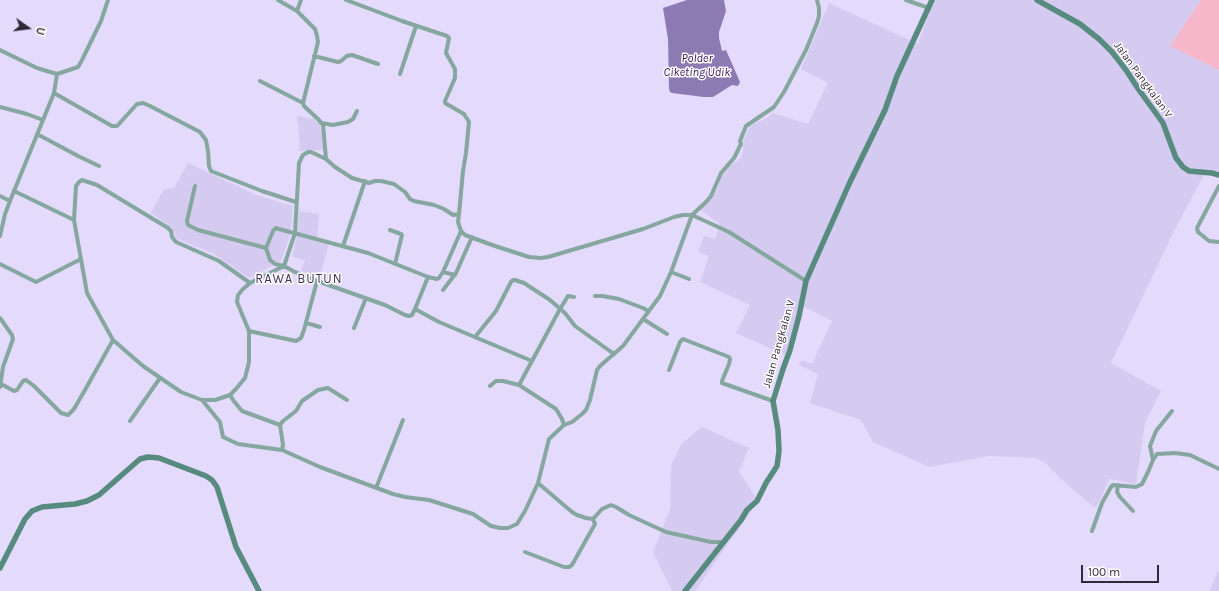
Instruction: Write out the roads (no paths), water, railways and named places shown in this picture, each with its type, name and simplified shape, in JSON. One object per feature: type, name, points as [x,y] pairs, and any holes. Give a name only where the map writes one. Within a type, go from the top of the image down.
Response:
[{"type":"street","points":[[0,50],[37,68],[56,74],[78,67],[102,22],[108,0]]},
{"type":"street","points":[[278,0],[297,10],[315,29],[318,42],[303,103]]},
{"type":"street","points":[[297,10],[301,0]]},
{"type":"street","points":[[346,0],[449,38],[446,53],[455,70],[455,78],[445,103],[464,114],[469,122],[458,222],[461,231],[465,234],[522,255],[541,258],[643,229],[674,217],[692,215],[729,232],[806,281]]},
{"type":"street","points":[[202,400],[220,422],[223,437],[238,444],[282,450],[376,488],[405,497],[441,503],[473,514],[491,526],[508,528],[517,524],[538,483],[549,438],[564,425],[572,422],[586,410],[590,400],[597,370],[623,346],[660,296],[671,272],[692,215],[711,196],[721,174],[734,158],[741,144],[740,140],[746,126],[774,107],[784,92],[818,24],[819,8],[817,0]]},
{"type":"street","points":[[906,0],[929,8]]},
{"type":"street","name":"Jalan Pangkalan V","points":[[685,591],[741,520],[747,510],[758,501],[766,483],[777,466],[779,451],[774,401],[792,343],[806,281],[850,182],[885,110],[897,76],[932,0]]},
{"type":"street","name":"Jalan Pangkalan V","points":[[1037,0],[1080,24],[1099,39],[1116,57],[1163,123],[1176,158],[1183,168],[1194,172],[1219,175]]},
{"type":"street","points":[[400,74],[416,26]]},
{"type":"street","points":[[314,56],[338,62],[347,56],[352,55],[378,64]]},
{"type":"street","points":[[0,236],[5,214],[54,93],[56,74]]},
{"type":"street","points":[[260,81],[303,103],[304,106],[321,123],[324,133],[326,159]]},
{"type":"street","points":[[54,93],[112,126],[117,126],[137,104],[143,103],[150,106],[200,132],[206,140],[208,166],[211,171],[262,191],[296,202]]},
{"type":"street","points":[[0,107],[43,120]]},
{"type":"street","points":[[321,123],[333,125],[348,122],[353,119],[357,111]]},
{"type":"street","points":[[37,134],[99,166]]},
{"type":"street","points":[[250,283],[219,261],[176,242],[168,228],[97,185],[82,180],[76,186],[74,220],[87,293],[113,340],[143,366],[160,378],[181,392],[202,400],[215,400],[230,395],[245,378],[249,362],[249,331],[237,302],[240,292],[250,283],[284,266],[295,232],[299,163],[303,155],[311,152],[326,159],[352,178],[369,182],[394,184],[414,201],[434,205],[453,214],[459,214]]},
{"type":"street","points":[[343,246],[365,181]]},
{"type":"street","points":[[195,186],[187,221],[188,225],[198,230],[266,248]]},
{"type":"street","points":[[1219,186],[1196,228],[1198,232],[1209,241],[1219,242]]},
{"type":"street","points":[[14,191],[74,220]]},
{"type":"street","points":[[0,196],[10,201]]},
{"type":"street","points":[[428,277],[415,309],[410,316],[385,305],[317,281],[284,266],[275,264],[270,260],[266,248],[274,229],[280,229],[368,253],[428,277],[437,279],[443,272],[461,231]]},
{"type":"street","points":[[390,230],[402,234],[395,264]]},
{"type":"street","points":[[443,290],[462,263],[472,237]]},
{"type":"street","points":[[0,264],[36,282],[81,259]]},
{"type":"street","points":[[443,272],[455,275]]},
{"type":"street","points":[[671,272],[689,279]]},
{"type":"street","points":[[475,336],[496,311],[513,280],[524,283],[550,300],[565,313],[575,326],[614,354]]},
{"type":"street","points":[[249,331],[296,341],[301,338],[317,281]]},
{"type":"street","points":[[519,385],[568,296],[574,297]]},
{"type":"street","points":[[594,296],[619,299],[648,311]]},
{"type":"street","points":[[354,328],[366,298]]},
{"type":"street","points":[[415,309],[433,319],[532,361]]},
{"type":"street","points":[[0,318],[12,335],[13,339],[3,366],[0,385],[14,391],[17,390],[23,381],[26,380],[61,413],[68,415],[74,409],[86,390],[113,340]]},
{"type":"street","points":[[643,319],[667,334]]},
{"type":"street","points":[[306,323],[320,328]]},
{"type":"street","points":[[669,370],[680,342],[683,339],[729,357],[729,364],[722,383],[774,401]]},
{"type":"street","points":[[130,421],[160,378]]},
{"type":"street","points":[[490,386],[496,381],[502,380],[519,385],[556,408],[564,425]]},
{"type":"street","points":[[282,450],[283,445],[280,425],[296,411],[302,402],[318,390],[328,388],[347,400]]},
{"type":"street","points":[[230,395],[242,411],[280,425]]},
{"type":"street","points":[[1153,460],[1150,446],[1154,435],[1172,411]]},
{"type":"street","points":[[376,488],[403,420]]},
{"type":"street","points":[[1092,531],[1099,511],[1111,487],[1113,485],[1118,485],[1136,487],[1142,484],[1157,454],[1175,453],[1190,455],[1219,469]]},
{"type":"street","points":[[0,568],[24,519],[32,511],[42,507],[75,504],[87,501],[99,495],[140,460],[148,457],[159,458],[206,476],[212,480],[217,487],[236,547],[259,591]]},
{"type":"street","points":[[538,483],[577,515],[592,519]]},
{"type":"street","points":[[1118,485],[1117,492],[1133,511]]},
{"type":"street","points":[[592,519],[602,509],[610,505],[658,529],[711,542],[723,542]]},
{"type":"street","points":[[525,552],[564,567],[569,567],[572,565],[595,524],[592,519]]},
{"type":"water","name":"Polder Ciketing Udik","points":[[687,0],[724,0],[726,11],[719,32],[719,38],[722,51],[726,50],[740,82],[738,86],[732,85],[713,97],[672,93],[669,89],[668,39],[663,8]]},
{"type":"district","name":"RAWA BUTUN","points":[[299,279]]}]
